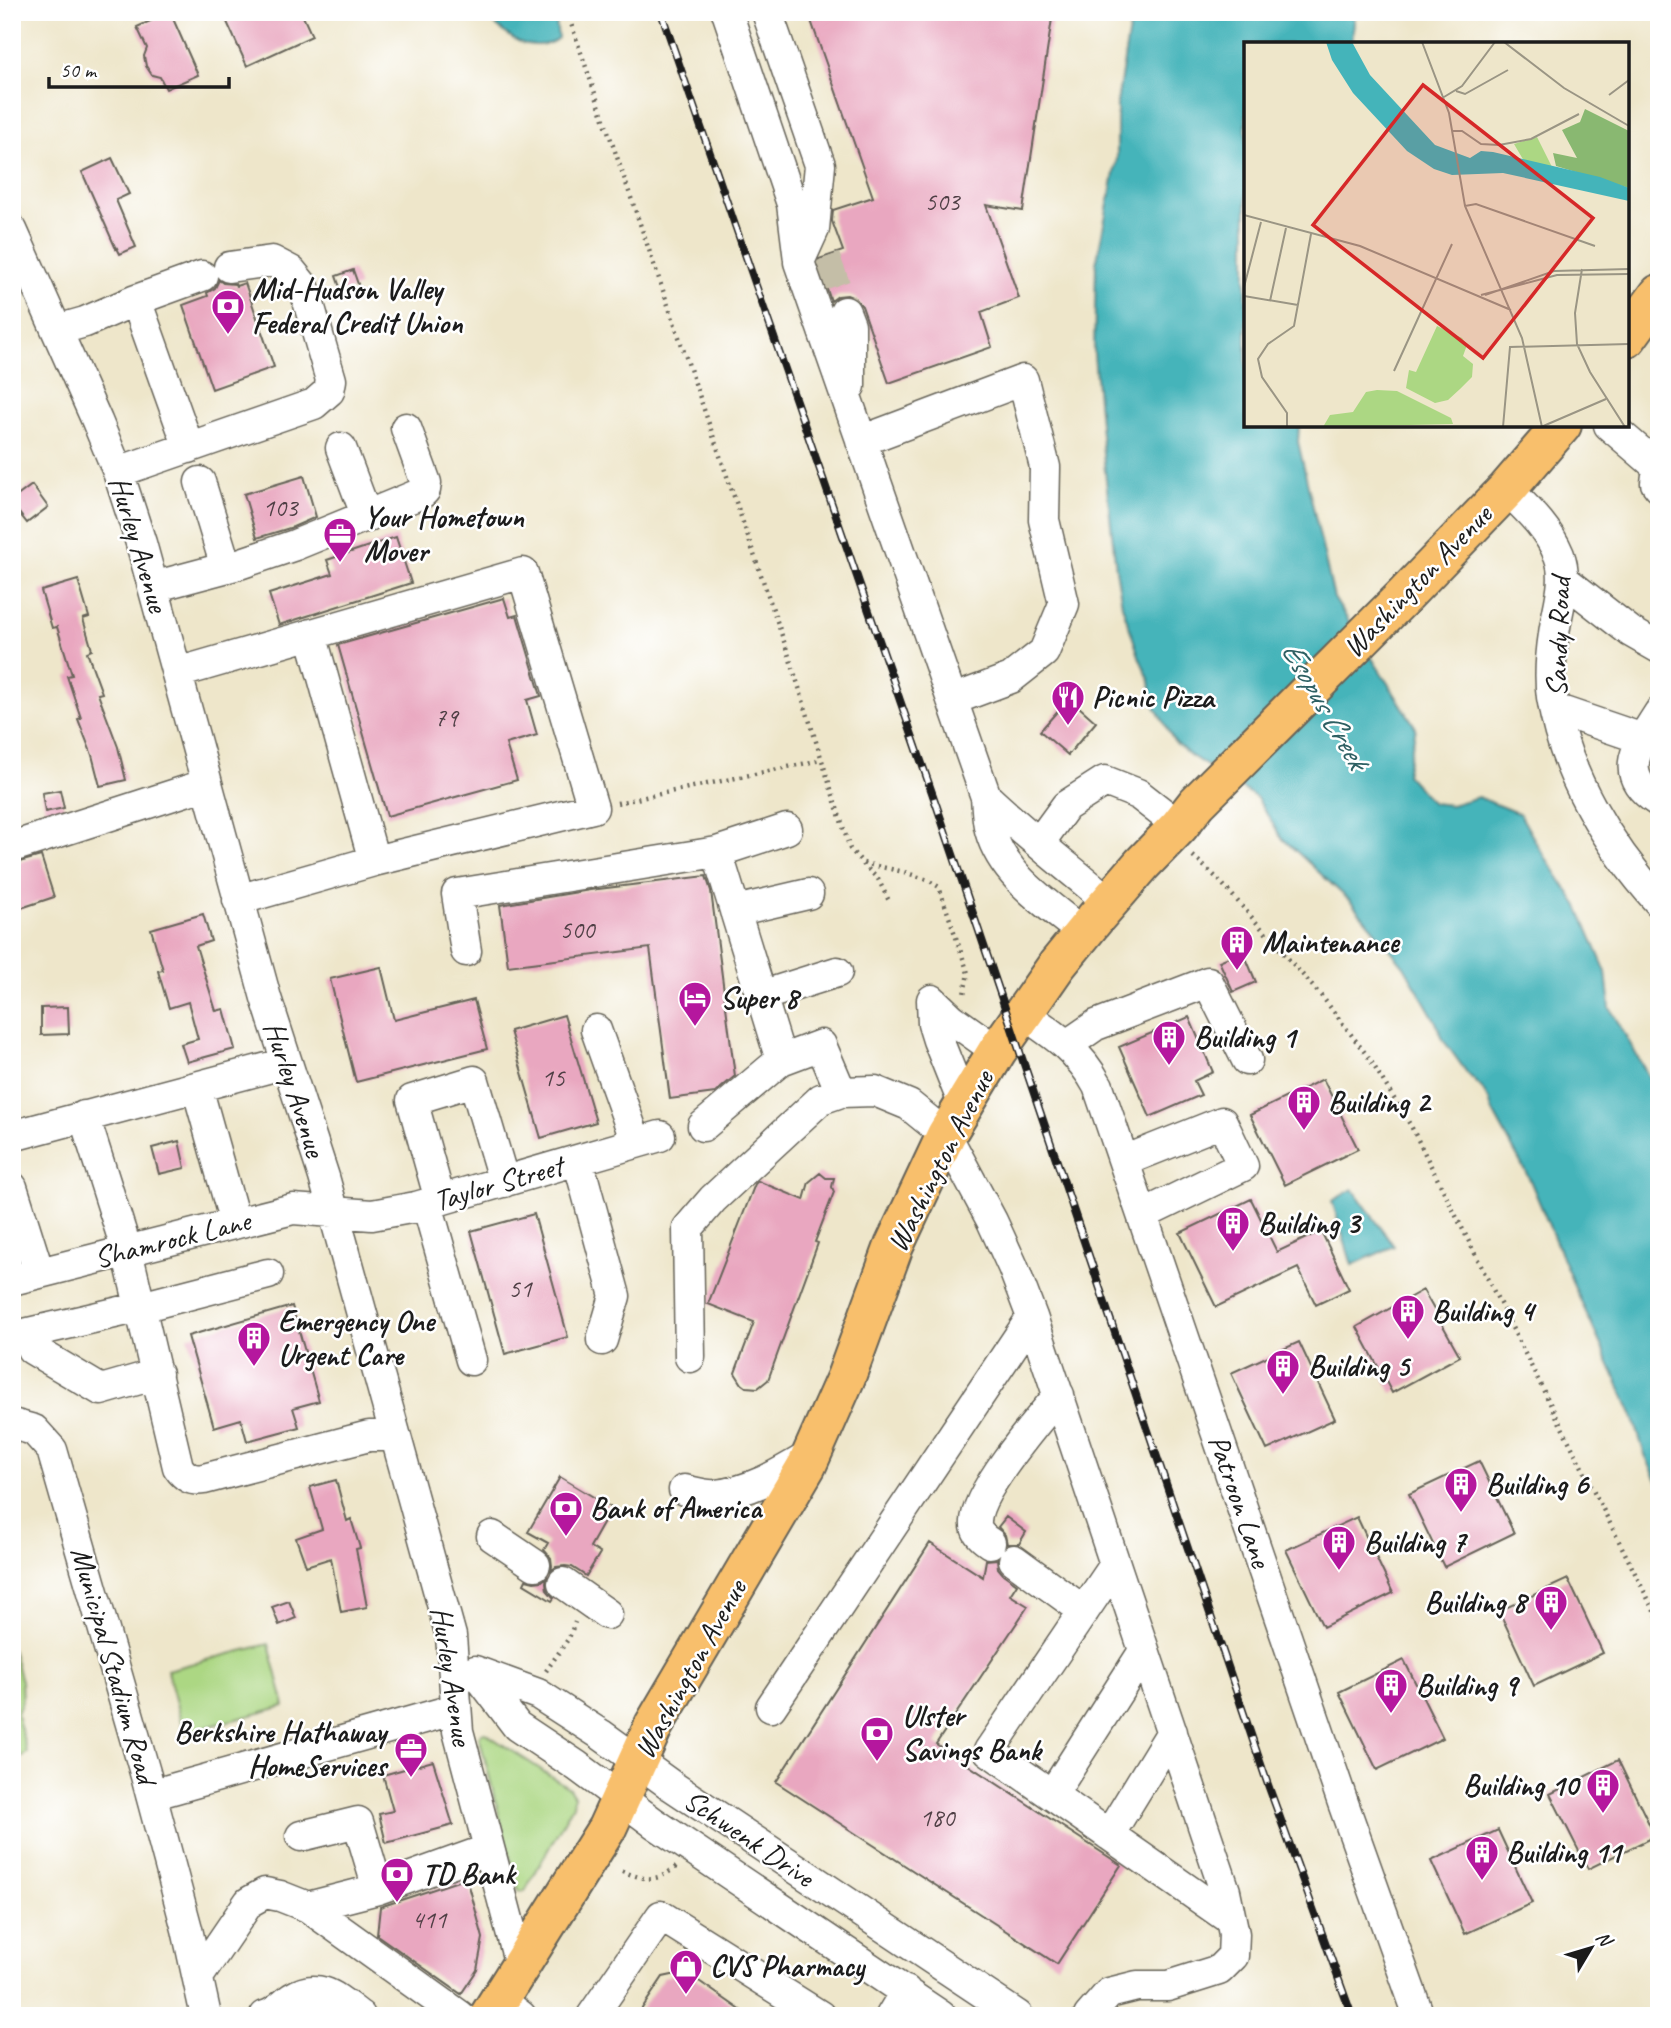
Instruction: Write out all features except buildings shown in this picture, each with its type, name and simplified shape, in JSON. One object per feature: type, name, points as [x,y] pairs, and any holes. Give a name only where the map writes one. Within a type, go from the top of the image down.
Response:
[{"type":"main road","points":[[1629,335],[1659,294]]},
{"type":"main road","name":"Washington Avenue","points":[[503,2010],[520,1965],[607,1828],[654,1725],[783,1508],[811,1455],[846,1377],[894,1246],[955,1120],[1022,1013],[1083,933],[1182,821],[1507,489],[1560,427]]},
{"type":"street","points":[[727,12],[812,260],[849,407],[986,797],[989,829],[1014,876],[1083,933]]},
{"type":"street","points":[[767,12],[820,165],[812,260]]},
{"type":"street","name":"Hurley Avenue","points":[[12,230],[118,472],[153,587],[238,900],[286,1063],[324,1177],[451,1636],[458,1731],[520,1965]]},
{"type":"street","points":[[57,330],[215,271],[272,261],[291,271],[304,287],[331,380],[328,391],[314,404],[118,472]]},
{"type":"street","points":[[136,300],[188,448]]},
{"type":"street","points":[[845,312],[850,325],[849,407]]},
{"type":"street","points":[[861,441],[1023,380],[1045,467],[1044,520],[1063,604],[1044,652],[1011,678],[952,700]]},
{"type":"street","points":[[1611,427],[1658,473]]},
{"type":"street","points":[[153,587],[295,545],[422,493],[426,483],[406,428]]},
{"type":"street","points":[[341,448],[367,517]]},
{"type":"street","points":[[200,482],[226,567]]},
{"type":"street","name":"Sandy Road","points":[[1507,489],[1537,520],[1560,557],[1562,598],[1554,632],[1551,664],[1552,696],[1559,732],[1591,807],[1614,846],[1659,902]]},
{"type":"street","points":[[177,673],[523,573],[593,808],[374,861],[238,900]]},
{"type":"street","points":[[1563,579],[1631,632],[1659,649]]},
{"type":"street","points":[[311,634],[374,861]]},
{"type":"street","points":[[1555,709],[1643,739]]},
{"type":"street","points":[[1659,713],[1639,746],[1633,766],[1636,783],[1659,803]]},
{"type":"street","points":[[1039,843],[1066,806],[1105,781],[1138,794],[1182,821]]},
{"type":"street","points":[[12,847],[206,784]]},
{"type":"street","points":[[986,797],[1109,902]]},
{"type":"street","points":[[466,951],[457,894],[717,852],[787,829]]},
{"type":"street","points":[[717,852],[781,1060]]},
{"type":"street","points":[[735,911],[808,894]]},
{"type":"street","points":[[761,996],[837,972]]},
{"type":"street","points":[[1067,1045],[1096,1025],[1208,982],[1247,1060]]},
{"type":"street","points":[[997,1051],[952,1019],[932,1000],[955,1120],[992,1221],[1032,1317],[1059,1395],[1225,1891],[1234,1934],[1233,1956],[1219,1970],[1168,1986],[1137,1986],[1110,1993],[1089,2016]]},
{"type":"street","name":"Patroon Lane","points":[[1022,1013],[1067,1045],[1088,1067],[1098,1086],[1343,1803],[1419,2016]]},
{"type":"street","name":"Taylor Street","points":[[334,1212],[372,1215],[433,1202],[648,1139],[596,1030]]},
{"type":"street","points":[[703,1126],[781,1060],[821,1045],[841,1092]]},
{"type":"street","points":[[12,1136],[286,1063]]},
{"type":"street","points":[[471,1360],[412,1100],[474,1081],[503,1182]]},
{"type":"street","points":[[197,1087],[235,1223]]},
{"type":"street","points":[[690,1357],[688,1228],[713,1199],[821,1099],[841,1092],[875,1091],[955,1120]]},
{"type":"street","points":[[84,1116],[127,1251],[178,1467],[184,1475],[194,1480],[369,1436],[395,1436]]},
{"type":"street","points":[[1124,1161],[1222,1122],[1243,1166],[1142,1215]]},
{"type":"street","points":[[578,1160],[615,1296],[602,1340]]},
{"type":"street","points":[[12,1187],[26,1277]]},
{"type":"street","name":"Shamrock Lane","points":[[26,1277],[293,1209],[334,1212]]},
{"type":"street","points":[[157,1374],[102,1390],[32,1349],[28,1332],[141,1307],[268,1274]]},
{"type":"street","points":[[771,1707],[1032,1317]]},
{"type":"street","points":[[1059,1395],[988,1489],[978,1508],[975,1524],[981,1536],[1084,1611]]},
{"type":"street","name":"Municipal Stadium Road","points":[[12,1424],[34,1430],[52,1450],[151,1795],[187,1929],[206,2016]]},
{"type":"street","points":[[684,1490],[713,1496],[734,1492],[759,1483],[811,1455]]},
{"type":"street","points":[[492,1535],[535,1565]]},
{"type":"street","points":[[1115,1565],[989,1752],[1231,1920]]},
{"type":"street","points":[[563,1583],[607,1614]]},
{"type":"street","name":"Schwenk Drive","points":[[451,1636],[517,1727],[577,1766],[898,2004],[941,2016]]},
{"type":"street","points":[[1052,1795],[1144,1651]]},
{"type":"street","name":"Schwenk Drive","points":[[475,1671],[538,1694],[1018,2016]]},
{"type":"street","points":[[151,1795],[456,1709]]},
{"type":"street","points":[[1110,1835],[1172,1732]]},
{"type":"street","points":[[301,1836],[358,1822],[378,1889]]},
{"type":"street","points":[[308,1908],[378,1889],[489,1849]]},
{"type":"street","points":[[198,1977],[249,1902],[265,1893],[272,1894],[308,1908],[460,2016]]},
{"type":"street","points":[[592,2016],[661,1916],[820,2016]]},
{"type":"street","points":[[265,2016],[274,2014],[303,1992],[317,1991],[329,1994],[360,2016]]},
{"type":"path","points":[[567,12],[789,656],[850,849],[878,879],[890,903]]},
{"type":"path","points":[[593,808],[821,760]]},
{"type":"path","points":[[1182,821],[1218,878],[1324,999],[1369,1058],[1411,1126],[1659,1621]]},
{"type":"path","points":[[863,863],[904,872],[928,880],[939,887],[968,973],[964,996]]},
{"type":"path","points":[[622,1871],[642,1879],[654,1878],[667,1874],[679,1864]]},
{"type":"green space","points":[[269,1644],[285,1706],[184,1733],[167,1670]]},
{"type":"green space","points":[[12,1649],[21,1681],[22,1700],[17,1714],[27,1753],[12,1762]]},
{"type":"green space","points":[[482,1733],[569,1788],[574,1796],[573,1805],[525,1891],[518,1889],[479,1736]]},
{"type":"water","points":[[480,12],[551,12],[556,21],[558,38],[544,44],[521,42]]},
{"type":"water","name":"Esopus Creek","points":[[1134,12],[1355,12],[1352,42],[1244,42],[1244,427],[1299,427],[1298,442],[1334,598],[1416,728],[1406,774],[1432,803],[1451,805],[1478,797],[1520,814],[1578,906],[1606,972],[1610,1008],[1659,1095],[1659,1484],[1645,1456],[1633,1416],[1530,1180],[1489,1100],[1444,1041],[1404,966],[1351,902],[1281,837],[1257,798],[1190,755],[1174,741],[1153,703],[1150,681],[1122,605],[1094,354],[1096,264],[1117,159],[1117,103]]},
{"type":"water","points":[[1353,1189],[1394,1246],[1352,1265],[1332,1201]]},
{"type":"tunnel","points":[[825,258],[845,312]]},
{"type":"railway","points":[[661,12],[937,807],[1267,1782],[1352,2016]]},
{"type":"place","name":"Mid-Hudson Valley Federal Credit Union","points":[[228,336]]},
{"type":"place","name":"Your Hometown Mover","points":[[340,564]]},
{"type":"place","name":"Picnic Pizza","points":[[1068,727]]},
{"type":"place","name":"Maintenance","points":[[1237,972]]},
{"type":"place","name":"Super 8","points":[[695,1028]]},
{"type":"place","name":"Building 1","points":[[1169,1067]]},
{"type":"place","name":"Building 2","points":[[1304,1132]]},
{"type":"place","name":"Building 3","points":[[1233,1253]]},
{"type":"place","name":"Building 4","points":[[1408,1341]]},
{"type":"place","name":"Emergency One Urgent Care","points":[[254,1368]]},
{"type":"place","name":"Building 5","points":[[1283,1396]]},
{"type":"place","name":"Building 6","points":[[1461,1514]]},
{"type":"place","name":"Bank of America","points":[[566,1538]]},
{"type":"place","name":"Building 7","points":[[1339,1572]]},
{"type":"place","name":"Building 8","points":[[1551,1632]]},
{"type":"place","name":"Building 9","points":[[1391,1715]]},
{"type":"place","name":"Ulster Savings Bank","points":[[877,1763]]},
{"type":"place","name":"Berkshire Hathaway HomeServices","points":[[411,1779]]},
{"type":"place","name":"Building 10","points":[[1603,1815]]},
{"type":"place","name":"Building 11","points":[[1482,1882]]},
{"type":"place","name":"TD Bank","points":[[397,1904]]},
{"type":"place","name":"CVS Pharmacy","points":[[686,1996]]}]
